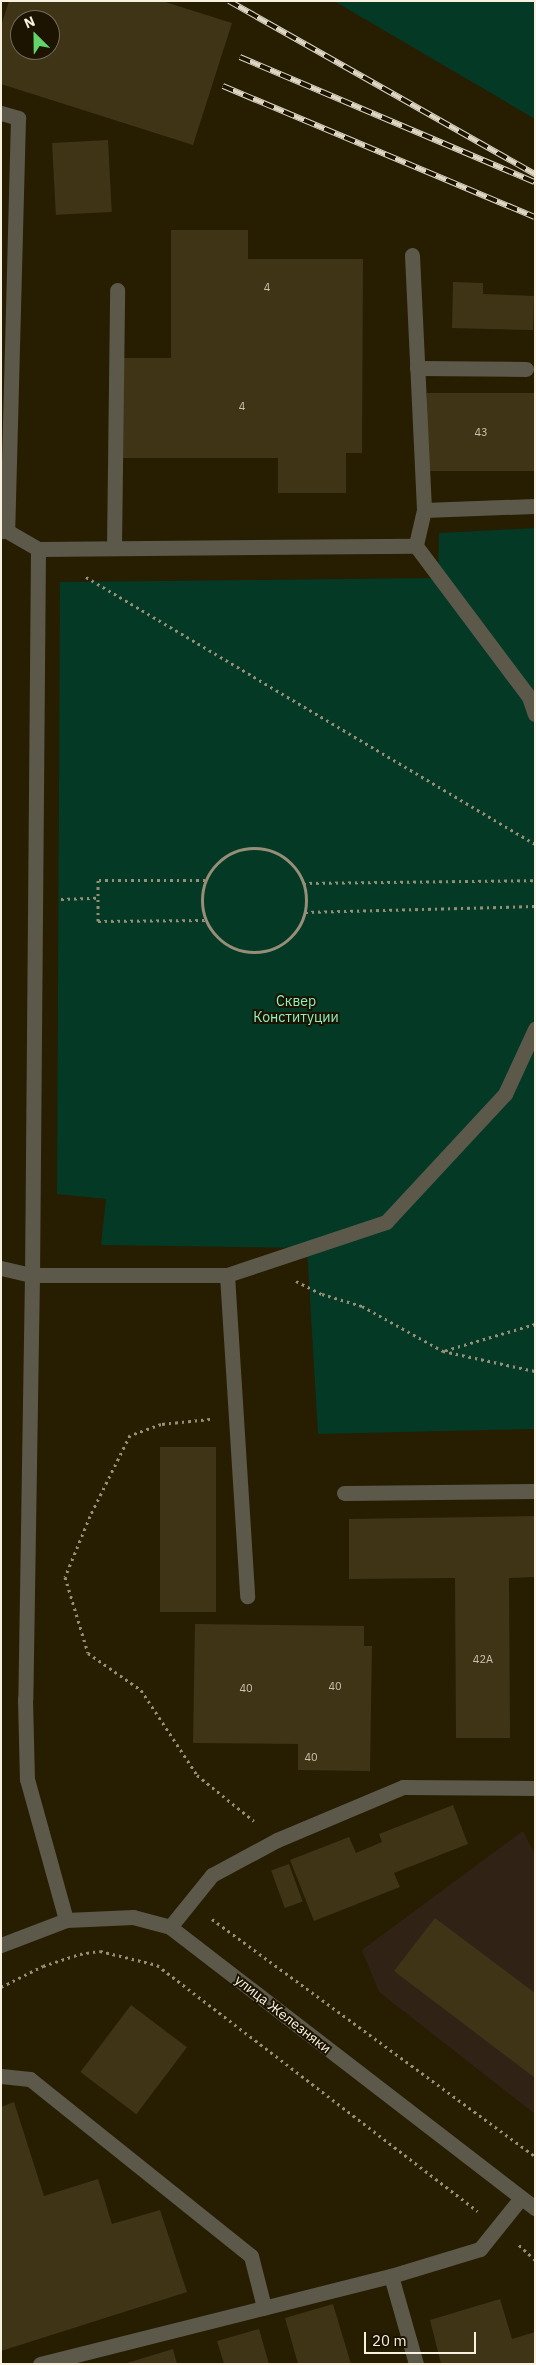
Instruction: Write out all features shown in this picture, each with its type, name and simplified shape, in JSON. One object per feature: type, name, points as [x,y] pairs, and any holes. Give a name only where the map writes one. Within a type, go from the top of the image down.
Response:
[{"type":"street","points":[[1,113],[18,118],[4,531],[38,549],[416,546]]},
{"type":"street","points":[[412,255],[424,510],[416,546],[529,697],[535,714]]},
{"type":"street","points":[[114,548],[116,290]]},
{"type":"street","points":[[417,368],[526,369]]},
{"type":"street","points":[[424,510],[535,506]]},
{"type":"street","points":[[38,549],[32,1275],[25,1699],[27,1778],[66,1920]]},
{"type":"street","points":[[1,1268],[32,1275],[227,1275],[386,1222],[505,1094],[535,1029]]},
{"type":"street","points":[[227,1275],[247,1596]]},
{"type":"street","points":[[344,1493],[535,1491]]},
{"type":"street","points":[[170,1927],[212,1875],[277,1840],[403,1787],[535,1788]]},
{"type":"street","name":"улица Железняки","points":[[1,1945],[66,1920],[133,1917],[170,1927],[535,2208]]},
{"type":"street","points":[[1,2076],[30,2079],[251,2256],[264,2307]]},
{"type":"street","points":[[40,2364],[391,2276],[480,2249],[521,2198]]},
{"type":"street","points":[[391,2276],[416,2364]]},
{"type":"path","points":[[81,574],[535,844]]},
{"type":"path","points":[[254,847],[274,852],[291,863],[303,883],[307,899],[305,912],[291,936],[275,948],[255,952],[234,948],[221,940],[206,920],[202,901],[205,880],[217,863],[234,852],[254,847]]},
{"type":"path","points":[[205,880],[98,880],[98,921],[206,920]]},
{"type":"path","points":[[303,883],[535,880]]},
{"type":"path","points":[[305,912],[535,906]]},
{"type":"path","points":[[262,1263],[322,1294],[362,1306],[443,1351],[535,1371]]},
{"type":"path","points":[[443,1351],[535,1324]]},
{"type":"path","points":[[235,1416],[161,1424],[130,1435],[90,1516],[65,1577],[88,1653],[141,1690],[197,1775],[277,1840]]},
{"type":"path","points":[[189,1902],[535,2156]]},
{"type":"path","points":[[1,1987],[43,1966],[80,1954],[100,1951],[157,1965],[498,2227],[535,2260]]},
{"type":"shaded area","points":[[523,1831],[535,1855],[535,2114],[379,1992],[362,1950]]},
{"type":"green space","points":[[334,1],[535,1],[535,119]]},
{"type":"green space","name":"Сквер Конституции","points":[[535,528],[535,1429],[318,1434],[307,1248],[101,1245],[106,1199],[57,1194],[60,582],[438,578],[439,533]]},
{"type":"building","points":[[9,1],[162,1],[232,23],[193,145],[1,84],[1,26]]},
{"type":"building","points":[[108,140],[112,212],[56,215],[52,143]]},
{"type":"building","points":[[171,230],[248,230],[248,259],[363,259],[362,453],[346,453],[346,493],[278,493],[278,458],[121,458],[121,358],[171,358]]},
{"type":"building","points":[[453,282],[483,283],[483,294],[534,296],[533,330],[452,328]]},
{"type":"building","points":[[427,393],[535,393],[535,471],[427,471]]},
{"type":"building","points":[[160,1447],[216,1447],[216,1612],[160,1612]]},
{"type":"building","points":[[535,1516],[535,1577],[509,1578],[510,1738],[456,1738],[455,1578],[349,1579],[349,1519]]},
{"type":"building","points":[[195,1624],[364,1626],[364,1646],[372,1646],[370,1771],[298,1770],[298,1744],[193,1743]]},
{"type":"building","points":[[453,1805],[468,1844],[394,1873],[400,1887],[314,1921],[290,1860],[349,1837],[356,1853],[382,1842],[379,1834]]},
{"type":"building","points":[[289,1864],[303,1902],[285,1908],[271,1870]]},
{"type":"building","points":[[435,1918],[535,1993],[535,2078],[394,1971]]},
{"type":"building","points":[[131,2005],[187,2047],[136,2114],[80,2072]]},
{"type":"building","points":[[14,2102],[44,2196],[98,2179],[112,2224],[160,2210],[187,2292],[1,2351],[1,2107]]},
{"type":"building","points":[[500,2299],[512,2339],[535,2332],[535,2364],[441,2364],[430,2320]]},
{"type":"building","points":[[333,2304],[351,2364],[298,2364],[285,2318]]},
{"type":"building","points":[[259,2329],[269,2364],[224,2364],[217,2341]]},
{"type":"building","points":[[173,2349],[177,2364],[127,2364],[127,2363]]},
{"type":"railway","points":[[229,1],[535,174]]},
{"type":"railway","points":[[240,57],[535,182]]},
{"type":"railway","points":[[223,86],[535,217]]}]
